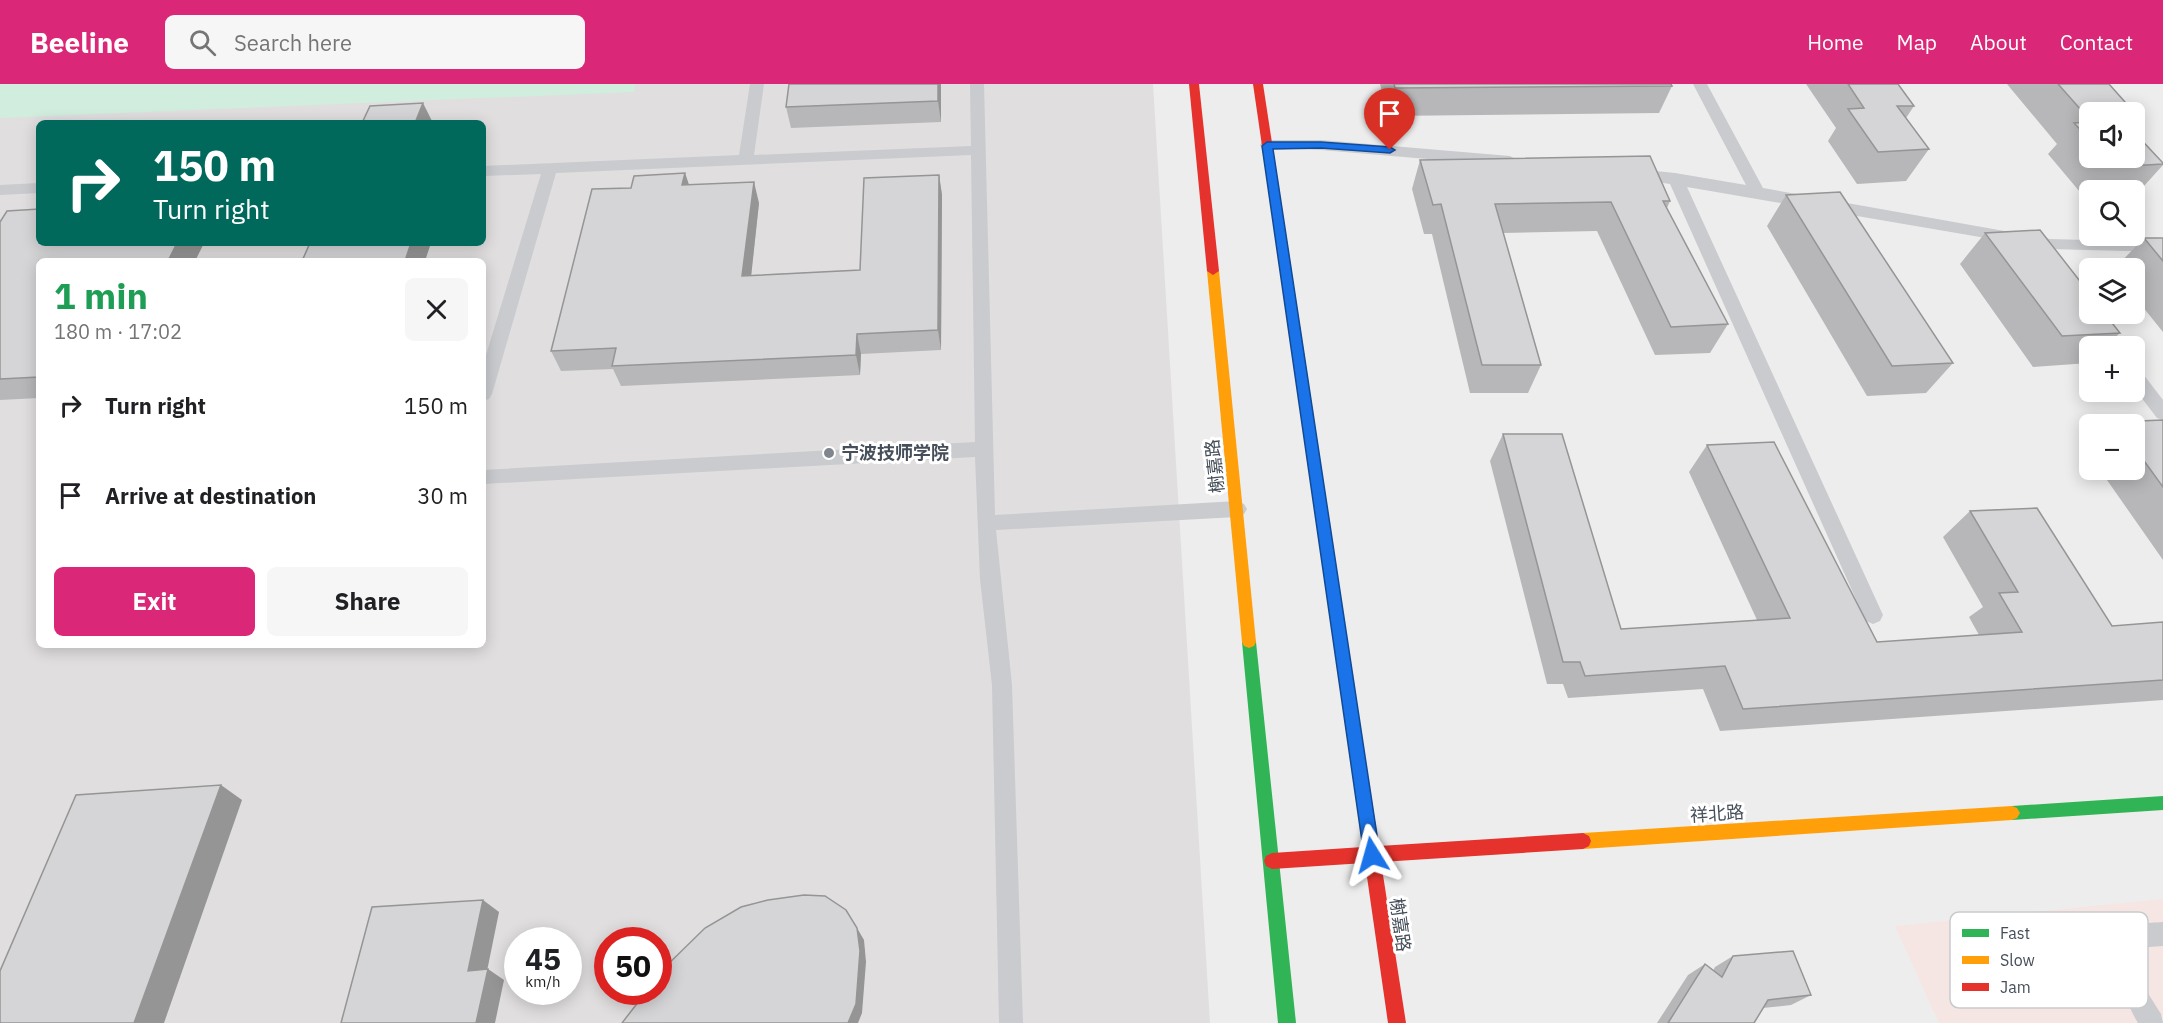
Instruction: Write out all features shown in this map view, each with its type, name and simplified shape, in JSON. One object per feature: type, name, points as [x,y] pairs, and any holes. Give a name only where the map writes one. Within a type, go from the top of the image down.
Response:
[{"type":"main road","name":"榭嘉路","points":[[1194,84],[1287,1023]]},
{"type":"main road","name":"榭嘉路","points":[[1258,84],[1397,1023]]},
{"type":"main road","name":"祥北路","points":[[1272,861],[2163,803]]},
{"type":"lane","points":[[746,160],[757,84]]},
{"type":"lane","points":[[977,84],[986,523],[1002,685],[1011,1023]]},
{"type":"lane","points":[[1700,84],[1757,192]]},
{"type":"lane","points":[[1267,146],[1321,145],[1529,163]]},
{"type":"lane","points":[[486,171],[980,150]]},
{"type":"lane","points":[[486,384],[550,168]]},
{"type":"lane","points":[[1620,172],[1675,178],[2032,241],[2095,246],[2163,247]]},
{"type":"lane","points":[[1675,178],[1873,615]]},
{"type":"lane","points":[[0,190],[36,189]]},
{"type":"lane","points":[[2032,241],[2045,258]]},
{"type":"lane","points":[[2145,389],[2163,413]]},
{"type":"lane","points":[[486,477],[986,449]]},
{"type":"lane","points":[[986,523],[1237,509]]},
{"type":"lane","points":[[2148,935],[2163,934]]},
{"type":"lane","points":[[2143,1008],[2152,1023]]},
{"type":"shaded area","name":"宁波技师学院","points":[[0,84],[1153,84],[1210,1023],[0,1023]]},
{"type":"shaded area","points":[[2163,899],[2163,1023],[1939,1023],[1895,926],[1950,920],[1950,1008],[2148,1008],[2148,912],[2034,912]]},
{"type":"green space","points":[[0,84],[635,84],[634,92],[0,118]]},
{"type":"building","points":[[789,84],[938,84],[938,101],[786,107]]},
{"type":"building","points":[[1394,84],[1671,84],[1672,86],[1395,88]]},
{"type":"building","points":[[1848,84],[1898,84],[1914,106],[1897,106],[1929,149],[1878,152],[1848,109],[1864,108]]},
{"type":"building","points":[[2058,84],[2109,84],[2125,102],[2079,102],[2079,108]]},
{"type":"building","points":[[423,103],[416,120],[363,120],[370,106]]},
{"type":"building","points":[[2145,144],[2163,163],[2145,165]]},
{"type":"building","points":[[1650,156],[1670,201],[1663,201],[1728,324],[1671,327],[1611,202],[1495,204],[1541,365],[1482,365],[1441,204],[1433,205],[1420,160]]},
{"type":"building","points":[[685,173],[682,185],[754,182],[742,276],[860,270],[864,178],[939,175],[938,330],[857,334],[856,355],[612,366],[616,348],[551,351],[592,189],[631,188],[634,176]]},
{"type":"building","points":[[1840,192],[1953,363],[1892,366],[1786,195]]},
{"type":"building","points":[[36,209],[36,246],[176,246],[170,258],[36,258],[36,377],[0,379],[0,222],[7,211]]},
{"type":"building","points":[[2040,230],[2079,280],[2079,324],[2113,324],[2120,333],[2062,336],[1985,233]]},
{"type":"building","points":[[2145,238],[2163,238],[2163,261],[2145,239]]},
{"type":"building","points":[[309,246],[410,246],[406,258],[303,258]]},
{"type":"building","points":[[2163,420],[2163,487],[2145,462],[2145,421]]},
{"type":"building","points":[[1503,434],[1562,434],[1621,629],[1790,618],[1707,445],[1774,442],[1877,642],[2022,632],[1999,593],[2018,592],[1970,511],[2037,508],[2112,626],[2163,622],[2163,680],[1743,709],[1725,666],[1585,676],[1580,662],[1563,662]]},
{"type":"building","points":[[221,785],[134,1023],[0,1023],[0,971],[76,795]]},
{"type":"building","points":[[804,895],[825,896],[846,910],[857,928],[860,951],[856,1004],[848,1023],[622,1023],[636,1005],[672,1005],[672,960],[705,928],[741,907],[768,900]]},
{"type":"building","points":[[483,900],[468,971],[488,969],[476,1023],[341,1023],[372,907]]},
{"type":"building","points":[[1793,951],[1811,995],[1768,1000],[1754,1023],[1668,1023],[1705,964],[1722,977],[1733,956]]},
{"type":"traffic: fast","points":[[1299,359],[1352,719]]},
{"type":"traffic: fast","points":[[1249,642],[1287,1023]]},
{"type":"traffic: fast","points":[[2012,813],[2163,803]]},
{"type":"traffic: slow","points":[[1213,271],[1249,642]]},
{"type":"traffic: slow","points":[[1583,841],[2012,813]]},
{"type":"traffic: jam","points":[[1194,84],[1213,271]]},
{"type":"traffic: jam","points":[[1258,84],[1299,359]]},
{"type":"traffic: jam","points":[[1352,719],[1397,1023]]},
{"type":"traffic: jam","points":[[1272,861],[1583,841]]},
{"type":"place","name":"宁波技师学院","points":[[829,453]]},
{"type":"route","points":[[1372,855],[1267,146],[1321,145],[1390,150]]}]
